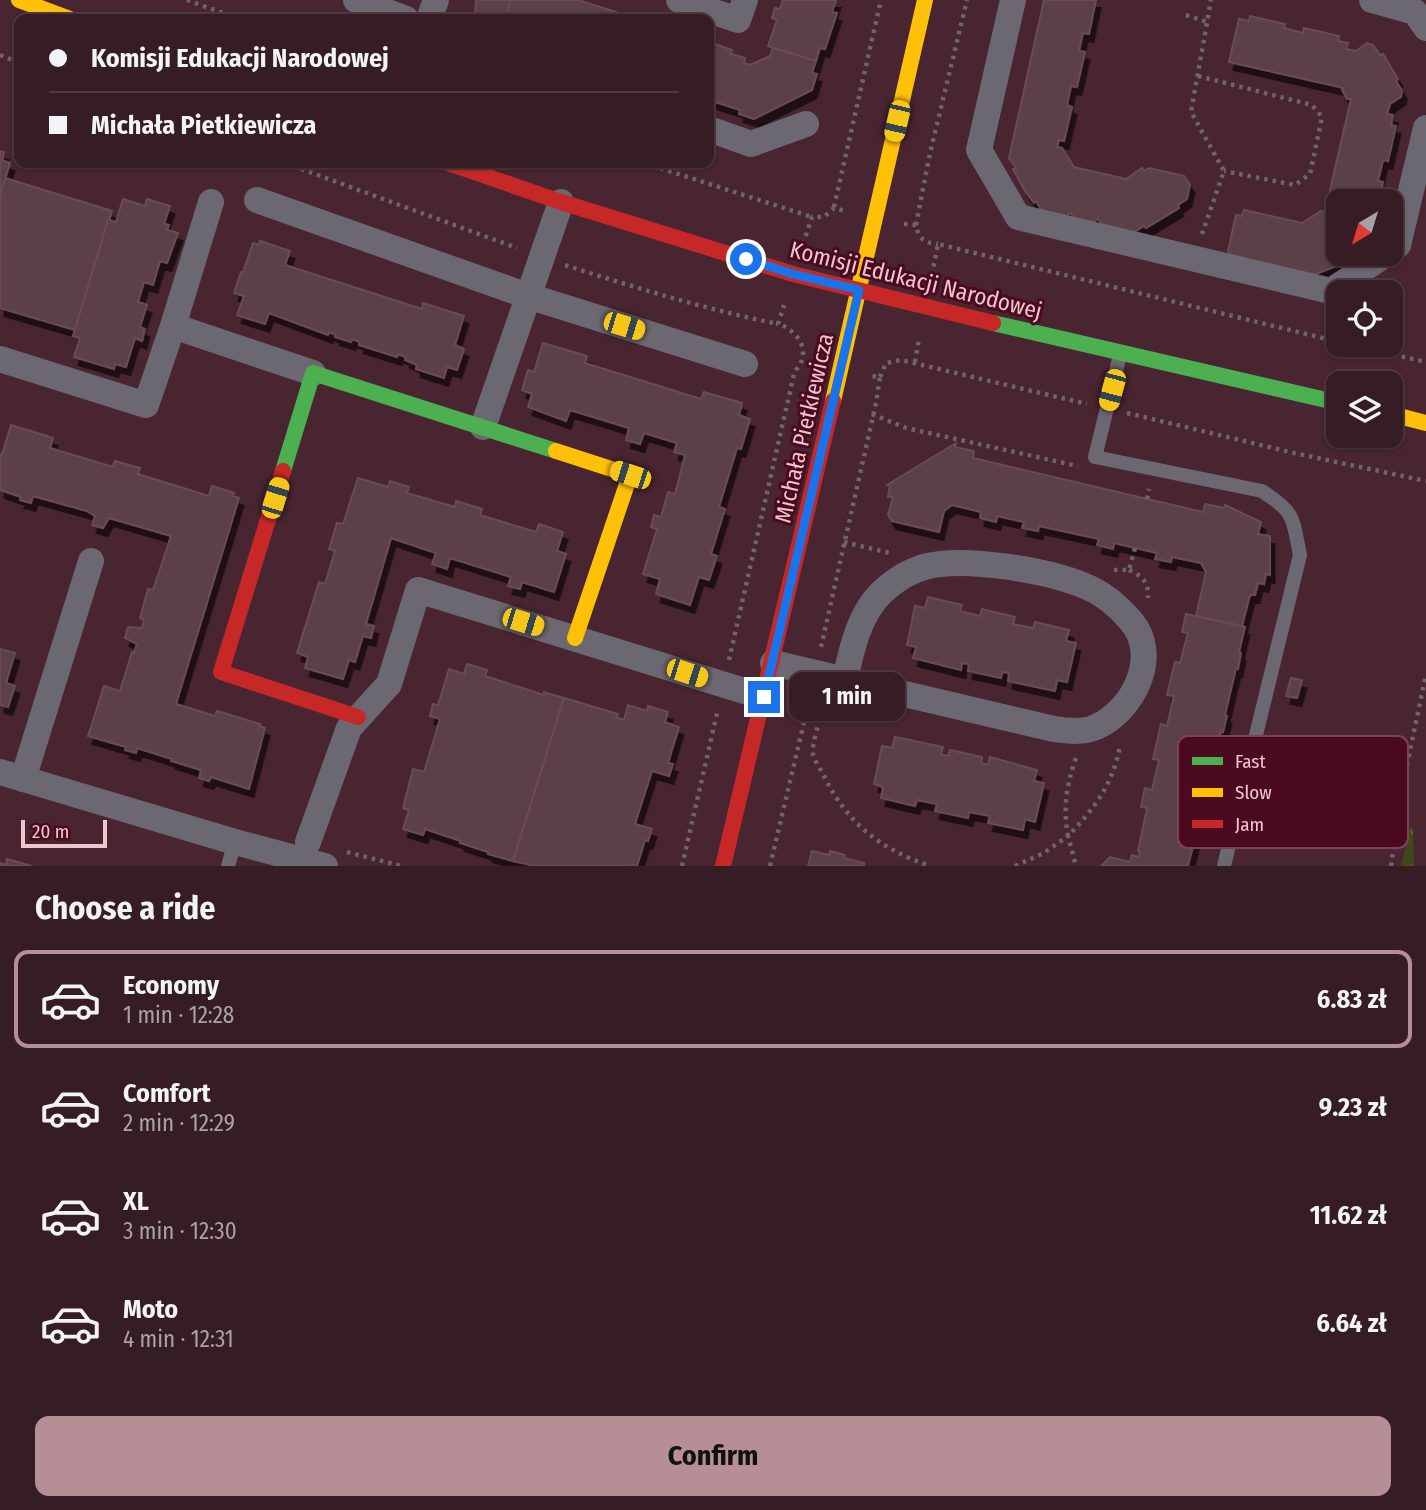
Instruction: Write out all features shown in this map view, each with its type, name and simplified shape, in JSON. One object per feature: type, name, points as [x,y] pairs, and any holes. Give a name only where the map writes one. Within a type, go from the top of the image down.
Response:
[{"type":"street","points":[[19,0],[57,14]]},
{"type":"street","points":[[356,0],[393,14]]},
{"type":"street","points":[[679,0],[738,20],[745,0]]},
{"type":"street","name":"Michała Pietkiewicza","points":[[723,866],[773,663],[925,0]]},
{"type":"street","points":[[1013,0],[979,150],[1018,217],[1331,291],[1368,266]]},
{"type":"street","points":[[1372,0],[1415,12],[1426,28]]},
{"type":"street","points":[[714,131],[751,144],[806,124]]},
{"type":"street","points":[[1404,220],[1426,128]]},
{"type":"street","name":"Komisji Edukacji Narodowej","points":[[462,168],[561,202],[793,274],[926,308],[1326,400]]},
{"type":"street","points":[[257,200],[528,296],[745,364]]},
{"type":"street","points":[[0,359],[146,405],[211,202]]},
{"type":"street","points":[[483,427],[561,202]]},
{"type":"street","points":[[173,326],[630,475],[575,638]]},
{"type":"street","points":[[313,373],[221,672],[358,717]]},
{"type":"street","points":[[1403,417],[1426,422]]},
{"type":"street","points":[[91,561],[11,776],[231,854],[325,866]]},
{"type":"street","points":[[773,663],[816,673],[845,680],[1054,729],[1066,731],[1094,728],[1123,709],[1135,689],[1143,657],[1140,637],[1134,624],[1116,605],[1087,586],[1054,575],[955,562],[927,566],[906,574],[881,593],[865,617],[851,651],[845,680]]},
{"type":"street","points":[[308,842],[349,728],[389,684],[418,590],[764,697]]},
{"type":"lane","points":[[1121,353],[1095,457],[1262,491],[1280,502],[1292,516],[1300,555],[1256,736]]},
{"type":"lane","points":[[1224,866],[1228,848]]},
{"type":"path","points":[[187,0],[225,14]]},
{"type":"path","points":[[660,168],[812,217],[824,217],[831,212],[881,0]]},
{"type":"path","points":[[967,0],[930,153],[916,225],[921,239],[927,243],[1326,339]]},
{"type":"path","points":[[1194,258],[1224,171],[1191,112],[1212,0]]},
{"type":"path","points":[[1186,15],[1208,22]]},
{"type":"path","points":[[1198,76],[1312,105],[1322,117],[1310,174],[1295,185],[1224,171]]},
{"type":"path","points":[[834,208],[854,214]]},
{"type":"path","points":[[801,250],[812,217]]},
{"type":"path","points":[[897,223],[916,225]]},
{"type":"path","points":[[770,866],[816,673],[880,377],[886,363],[901,360],[915,362],[937,244]]},
{"type":"path","points":[[682,866],[794,374],[802,359],[803,349],[799,340],[786,326],[778,324],[786,298]]},
{"type":"path","points":[[1403,357],[1426,362]]},
{"type":"path","points":[[802,359],[880,377]]},
{"type":"path","points":[[872,414],[906,428],[1083,467]]},
{"type":"path","points":[[1294,453],[1426,481]]},
{"type":"path","points":[[1408,760],[1426,674]]},
{"type":"path","points":[[1015,866],[1044,853],[1068,836],[1089,815],[1105,792],[1117,763],[1123,709]]},
{"type":"path","points":[[822,711],[813,753],[832,793],[854,823],[883,845],[930,866]]},
{"type":"path","points":[[1076,866],[1064,811],[1069,778],[1079,750],[1094,728]]},
{"type":"path","points":[[1391,866],[1394,848]]},
{"type":"green space","points":[[1410,828],[1413,828],[1414,866],[1401,866],[1405,848],[1408,848]]},
{"type":"building","points":[[476,0],[511,0],[507,14],[475,14]]},
{"type":"building","points":[[511,0],[578,0],[622,14],[507,14]]},
{"type":"building","points":[[783,0],[836,0],[832,12],[837,13],[825,49],[820,48],[816,61],[768,46],[777,20],[772,18],[775,8],[780,9]]},
{"type":"building","points":[[1044,0],[1096,0],[1089,34],[1083,33],[1079,51],[1085,52],[1077,87],[1071,86],[1067,105],[1072,107],[1064,141],[1059,140],[1057,147],[1062,148],[1074,167],[1126,179],[1142,168],[1144,171],[1149,168],[1184,176],[1190,185],[1187,199],[1178,205],[1179,208],[1146,228],[1144,226],[1134,232],[1102,224],[1098,219],[1093,222],[1074,218],[1071,213],[1066,216],[1042,211],[1025,191],[1013,169],[1016,168],[1009,158]]},
{"type":"building","points":[[1250,16],[1285,24],[1284,28],[1303,33],[1304,28],[1339,36],[1338,41],[1348,43],[1346,49],[1356,51],[1367,43],[1373,45],[1380,55],[1383,54],[1402,91],[1401,97],[1390,104],[1387,114],[1393,115],[1391,125],[1396,126],[1388,161],[1383,160],[1378,181],[1383,182],[1382,189],[1330,189],[1351,99],[1347,99],[1342,90],[1344,88],[1229,62],[1239,19],[1249,21]]},
{"type":"building","points":[[714,44],[732,50],[731,54],[745,58],[744,63],[750,65],[770,56],[773,48],[816,61],[812,73],[817,74],[812,90],[754,119],[739,114],[740,110],[714,102]]},
{"type":"building","points":[[0,151],[4,152],[2,160],[10,163],[0,196]]},
{"type":"building","points":[[5,178],[112,211],[75,330],[0,308],[0,196]]},
{"type":"building","points":[[123,199],[145,206],[147,199],[170,206],[164,224],[169,225],[167,230],[178,233],[167,263],[160,261],[153,285],[144,282],[138,302],[147,305],[140,327],[145,329],[142,341],[135,338],[126,367],[115,364],[114,369],[74,357],[80,338],[73,336],[108,220],[116,222]]},
{"type":"building","points":[[1326,208],[1326,266],[1336,266],[1311,276],[1232,258],[1228,251],[1236,215],[1242,216],[1244,210],[1302,223],[1321,211],[1325,212]]},
{"type":"building","points":[[260,241],[290,251],[285,265],[422,309],[423,303],[464,316],[455,345],[464,349],[457,370],[447,367],[444,378],[416,369],[417,365],[398,354],[397,357],[359,345],[360,342],[352,339],[351,342],[329,332],[328,335],[269,313],[265,324],[237,315],[244,296],[234,293],[253,243],[259,245]]},
{"type":"building","points":[[543,343],[587,356],[585,363],[701,399],[704,392],[742,403],[739,415],[750,419],[741,449],[737,448],[719,507],[725,509],[711,554],[717,556],[709,580],[699,577],[690,605],[656,594],[660,579],[643,574],[657,529],[651,527],[654,515],[661,517],[668,492],[675,494],[685,455],[674,452],[677,443],[644,433],[640,444],[626,440],[629,428],[570,410],[566,421],[528,407],[532,394],[522,390],[528,370],[534,372]]},
{"type":"building","points":[[11,425],[53,438],[50,448],[113,467],[115,461],[140,468],[138,474],[209,496],[212,486],[234,493],[233,496],[239,498],[176,704],[215,716],[217,711],[260,724],[259,726],[265,728],[249,789],[211,777],[209,781],[199,778],[201,770],[171,761],[172,759],[137,748],[136,753],[125,750],[126,747],[88,736],[104,686],[120,691],[137,644],[125,638],[128,627],[142,628],[144,620],[140,618],[148,589],[153,590],[171,536],[109,518],[103,528],[92,525],[95,516],[87,511],[33,496],[31,503],[0,490],[0,454],[2,455]]},
{"type":"building","points":[[956,443],[955,447],[974,451],[973,458],[1203,512],[1205,504],[1224,508],[1225,505],[1261,522],[1258,534],[1270,536],[1270,575],[1266,574],[1264,584],[1258,583],[1255,595],[1250,595],[1242,626],[1196,616],[1206,572],[1201,563],[1172,557],[1171,562],[1155,559],[1157,553],[1114,543],[1113,549],[1097,545],[1099,539],[1039,526],[1038,531],[1022,528],[1024,522],[997,516],[996,522],[980,518],[981,512],[952,505],[944,511],[939,532],[892,521],[888,515],[893,497],[888,497],[890,486],[887,485]]},
{"type":"building","points":[[358,478],[388,487],[390,481],[409,487],[407,493],[455,507],[456,501],[482,509],[480,515],[536,532],[539,524],[563,532],[557,551],[566,554],[554,592],[522,582],[520,589],[508,586],[511,577],[450,558],[447,569],[432,564],[436,553],[391,538],[366,624],[374,626],[371,638],[363,636],[355,662],[349,660],[343,679],[305,668],[308,657],[297,653],[319,582],[325,584],[335,551],[329,549],[337,523],[343,524]]},
{"type":"building","points":[[928,597],[962,605],[960,611],[980,616],[982,609],[1015,617],[1013,624],[1033,628],[1035,622],[1069,630],[1066,641],[1076,643],[1067,682],[1057,680],[1055,691],[1008,681],[1009,673],[1002,672],[1001,678],[968,671],[969,664],[962,663],[961,670],[913,658],[916,647],[907,645],[915,606],[925,608]]},
{"type":"building","points":[[1186,614],[1245,627],[1223,732],[1221,731],[1220,736],[1178,736],[1178,848],[1193,848],[1188,866],[1101,866],[1110,857],[1130,862],[1132,855],[1139,857],[1147,808],[1141,807],[1145,788],[1152,790],[1159,760],[1153,759],[1161,724],[1167,726],[1174,696],[1167,695],[1175,662],[1180,663],[1188,633],[1182,632]]},
{"type":"building","points":[[0,649],[15,653],[6,683],[15,686],[8,707],[0,705]]},
{"type":"building","points":[[467,664],[487,670],[485,676],[544,695],[544,692],[564,698],[513,861],[425,829],[423,835],[403,829],[409,810],[403,808],[413,769],[424,772],[440,719],[430,716],[433,704],[438,705],[449,669],[464,674]]},
{"type":"building","points":[[1291,678],[1302,680],[1297,698],[1286,696]]},
{"type":"building","points":[[564,698],[618,714],[616,717],[624,720],[628,705],[647,711],[648,706],[668,712],[665,722],[679,727],[668,763],[673,764],[669,776],[652,771],[635,824],[652,829],[648,841],[645,840],[637,866],[535,866],[513,861]]},
{"type":"building","points":[[895,737],[943,747],[941,754],[948,756],[950,750],[982,757],[981,763],[988,765],[990,757],[1037,770],[1034,781],[1044,783],[1035,822],[1025,819],[1023,830],[988,823],[990,816],[969,812],[968,818],[935,811],[937,804],[917,800],[915,806],[881,798],[883,787],[874,784],[882,746],[892,748]]},
{"type":"building","points":[[812,851],[829,855],[830,851],[845,855],[844,858],[864,863],[864,866],[808,866]]},
{"type":"building","points":[[7,859],[32,866],[0,866],[0,863],[6,865]]},
{"type":"traffic: fast","points":[[993,323],[1326,400]]},
{"type":"traffic: fast","points":[[283,471],[313,373],[556,451]]},
{"type":"traffic: slow","points":[[19,0],[57,14]]},
{"type":"traffic: slow","points":[[833,401],[925,0]]},
{"type":"traffic: slow","points":[[1403,417],[1426,423]]},
{"type":"traffic: slow","points":[[556,451],[630,475],[575,638]]},
{"type":"traffic: jam","points":[[462,168],[561,202],[793,274],[993,323]]},
{"type":"traffic: jam","points":[[723,866],[833,401]]},
{"type":"traffic: jam","points":[[283,471],[221,672],[358,717]]},
{"type":"route","points":[[746,259],[859,290],[764,697]]}]
